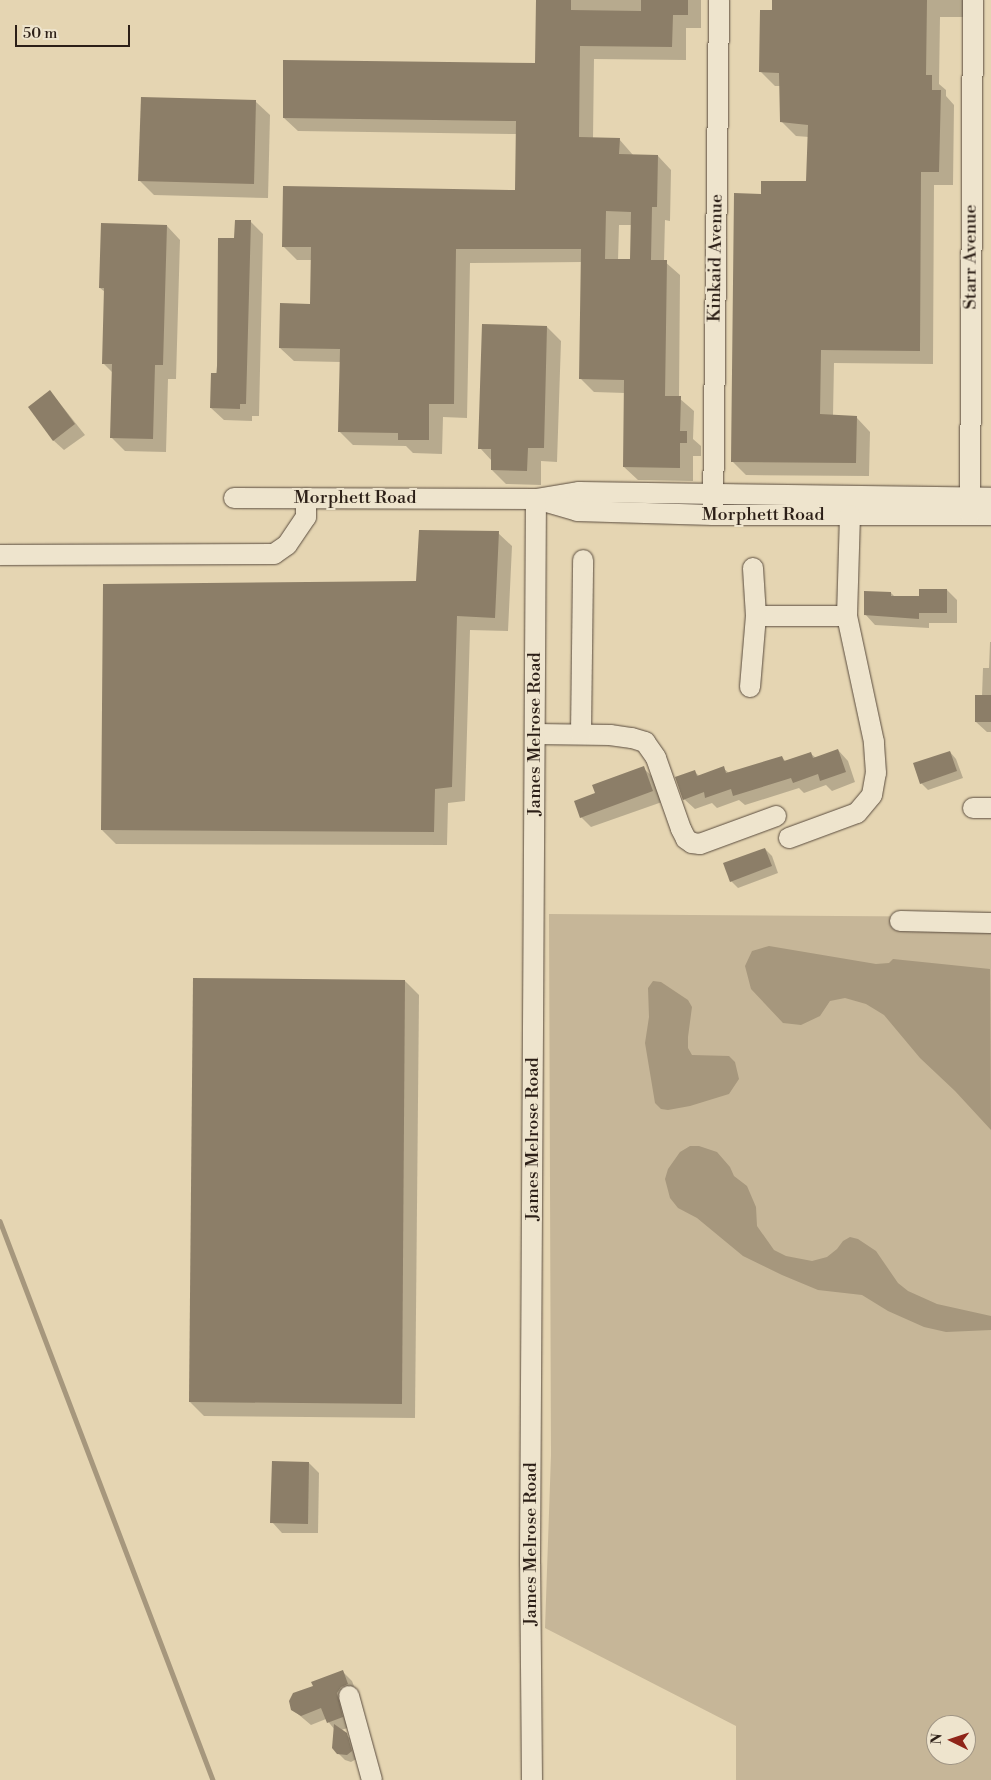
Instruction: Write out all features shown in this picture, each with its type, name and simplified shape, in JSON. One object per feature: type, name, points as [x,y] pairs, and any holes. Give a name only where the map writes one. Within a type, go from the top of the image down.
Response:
[{"type":"street","name":"Kinkaid Avenue","points":[[714,515],[719,0]]},
{"type":"street","name":"Starr Avenue","points":[[970,506],[973,0]]},
{"type":"street","name":"Morphett Road","points":[[234,498],[536,499],[579,492],[714,494],[970,506],[991,515]]},
{"type":"street","points":[[0,555],[274,554],[286,545],[306,517],[306,498]]},
{"type":"street","name":"Morphett Road","points":[[536,499],[577,511],[714,515],[850,515],[970,506],[991,498]]},
{"type":"street","name":"James Melrose Road","points":[[532,1780],[530,1554],[536,499]]},
{"type":"street","points":[[789,838],[857,813],[872,795],[876,773],[874,742],[847,616],[850,515]]},
{"type":"street","points":[[581,734],[582,560]]},
{"type":"street","points":[[750,688],[756,616],[753,568]]},
{"type":"street","points":[[756,616],[847,616]]},
{"type":"street","points":[[535,734],[581,734],[632,738],[645,742],[656,758],[681,829],[686,839],[692,843],[700,844],[776,816]]},
{"type":"street","points":[[900,921],[991,922]]},
{"type":"street","points":[[349,1696],[372,1780]]},
{"type":"shaded area","points":[[549,914],[991,917],[991,1780],[736,1780],[736,1726],[545,1628],[551,1455]]},
{"type":"shaded area","points":[[769,946],[876,964],[889,963],[893,959],[990,969],[991,1130],[955,1091],[920,1058],[884,1015],[866,1004],[845,998],[830,1001],[820,1016],[801,1025],[783,1023],[751,989],[745,966],[752,951]]},
{"type":"shaded area","points":[[653,981],[661,982],[688,1000],[692,1007],[688,1048],[692,1055],[729,1056],[735,1062],[739,1079],[729,1094],[690,1106],[668,1110],[661,1109],[655,1103],[645,1043],[649,1017],[648,988]]},
{"type":"shaded area","points":[[690,1146],[699,1146],[717,1152],[730,1167],[734,1176],[747,1186],[756,1207],[757,1226],[774,1250],[786,1256],[812,1261],[827,1257],[843,1241],[850,1237],[858,1239],[876,1251],[898,1283],[908,1291],[937,1304],[991,1316],[991,1330],[946,1332],[924,1327],[888,1311],[862,1295],[818,1290],[743,1256],[697,1218],[678,1208],[670,1198],[665,1179],[668,1169],[680,1152]]},
{"type":"building","points":[[536,0],[571,0],[571,10],[641,11],[641,0],[688,0],[688,15],[673,15],[672,47],[580,46],[579,137],[620,138],[619,154],[658,155],[657,207],[652,207],[651,260],[667,260],[665,396],[681,396],[680,431],[687,431],[687,443],[680,443],[680,468],[623,467],[624,380],[579,379],[581,249],[456,249],[454,404],[429,404],[429,440],[398,440],[398,433],[338,432],[340,349],[279,348],[280,303],[310,304],[311,247],[282,247],[283,186],[515,190],[516,121],[283,118],[283,60],[535,63]],"holes":[[[606,211],[631,212],[630,259],[605,259]]]},
{"type":"building","points":[[772,0],[927,0],[926,75],[932,75],[932,90],[941,90],[939,172],[921,172],[920,351],[821,350],[820,414],[857,416],[856,463],[731,462],[734,193],[761,194],[761,181],[806,181],[808,125],[780,122],[779,73],[759,72],[760,10],[772,10]]},
{"type":"building","points":[[141,97],[256,100],[254,184],[138,181]]},
{"type":"building","points":[[235,220],[251,220],[246,404],[240,404],[240,409],[210,408],[211,373],[217,373],[218,238],[234,238]]},
{"type":"building","points":[[101,223],[167,225],[163,365],[155,365],[153,439],[110,438],[112,364],[102,364],[104,288],[99,288]]},
{"type":"building","points":[[482,324],[547,326],[544,448],[528,448],[527,471],[491,470],[491,449],[478,449]]},
{"type":"building","points":[[50,390],[75,424],[53,441],[28,407]]},
{"type":"building","points":[[419,530],[499,531],[495,618],[457,616],[452,787],[435,789],[434,832],[101,830],[103,584],[416,581]]},
{"type":"building","points":[[919,589],[947,589],[947,613],[919,613],[919,619],[864,615],[864,591],[891,592],[891,596],[919,596]]},
{"type":"building","points":[[975,695],[991,695],[991,722],[975,722]]},
{"type":"building","points":[[838,749],[846,772],[820,781],[818,774],[793,783],[791,778],[733,796],[731,789],[705,798],[704,792],[683,800],[675,777],[695,770],[697,776],[724,766],[726,773],[782,756],[784,761],[811,752],[813,758]]},
{"type":"building","points":[[950,751],[957,771],[920,784],[913,763]]},
{"type":"building","points":[[644,766],[653,791],[580,818],[574,801],[595,793],[592,785]]},
{"type":"building","points":[[765,848],[772,866],[730,882],[723,863]]},
{"type":"building","points":[[193,978],[405,980],[402,1404],[189,1402]]},
{"type":"building","points":[[272,1461],[309,1462],[308,1524],[270,1523]]},
{"type":"building","points":[[343,1670],[348,1684],[341,1687],[337,1693],[343,1717],[327,1723],[321,1708],[301,1716],[291,1710],[289,1701],[293,1693],[313,1686],[311,1682]]},
{"type":"building","points":[[334,1724],[347,1733],[352,1751],[347,1755],[337,1754],[332,1748]]},
{"type":"waterway","points":[[0,1221],[213,1780]]}]
